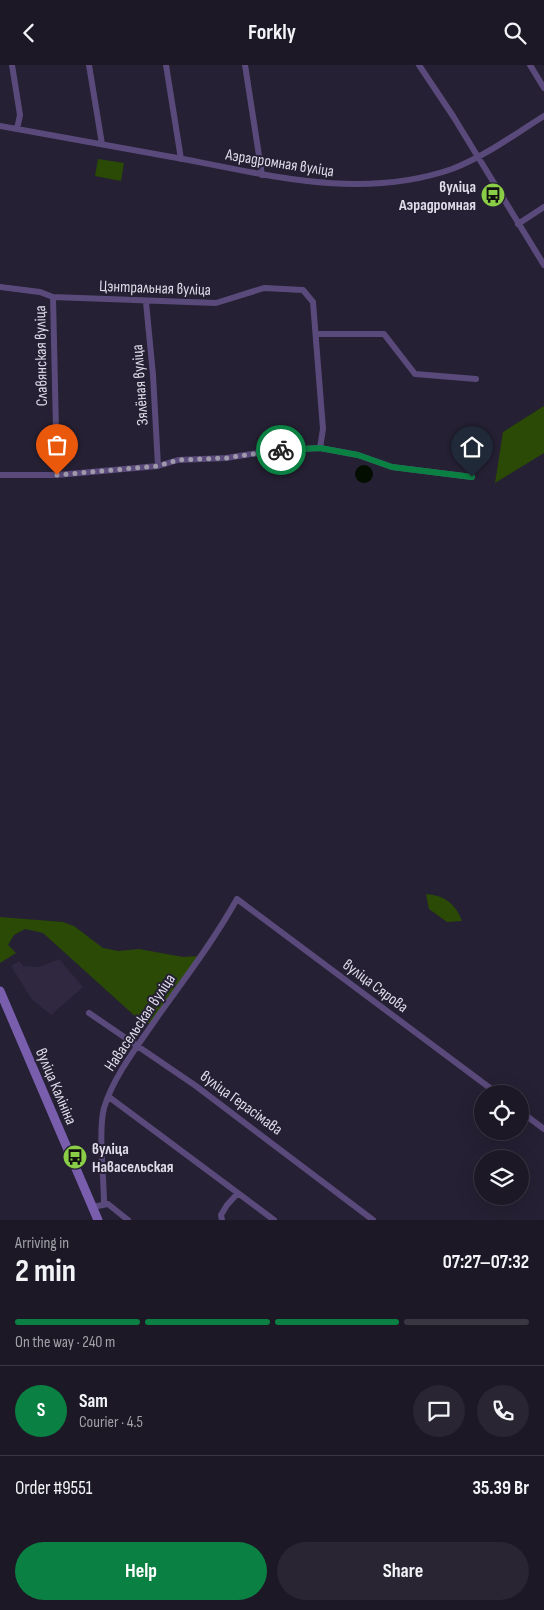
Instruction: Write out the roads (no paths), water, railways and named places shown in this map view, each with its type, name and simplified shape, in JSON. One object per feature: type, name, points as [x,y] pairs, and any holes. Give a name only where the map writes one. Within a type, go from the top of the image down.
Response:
[{"type":"main road","name":"вуліца Калініна","points":[[0,991],[98,1220]]},
{"type":"street","points":[[12,65],[20,115],[17,129]]},
{"type":"street","points":[[89,65],[102,144]]},
{"type":"street","points":[[166,65],[181,159]]},
{"type":"street","points":[[245,65],[262,175]]},
{"type":"street","points":[[419,65],[544,265]]},
{"type":"street","points":[[530,65],[544,88]]},
{"type":"street","name":"Аэрадромная вуліца","points":[[0,126],[262,175],[344,186],[401,182],[451,169],[477,156],[544,116]]},
{"type":"street","points":[[518,224],[544,207]]},
{"type":"street","name":"Цэнтральная вуліца","points":[[0,287],[40,292],[53,297],[146,302],[216,303],[264,288],[303,290],[313,302],[317,333],[318,385],[323,429],[320,448]]},
{"type":"street","name":"Славянская вуліца","points":[[53,297],[57,475]]},
{"type":"street","name":"Зялёная вуліца","points":[[146,302],[153,375],[158,466]]},
{"type":"street","points":[[317,333],[384,334],[414,374],[476,379]]},
{"type":"street","points":[[0,475],[57,475],[158,466],[178,460],[226,458],[271,451],[320,448],[358,455],[392,467],[472,477]]},
{"type":"street","name":"Навасельская вуліца","points":[[104,1203],[102,1126],[104,1109],[109,1097],[138,1045],[217,934],[237,899]]},
{"type":"street","name":"вуліца Сярова","points":[[237,899],[486,1085]]},
{"type":"street","name":"вуліца Герасімава","points":[[89,1013],[138,1045],[257,1130],[373,1220]]},
{"type":"street","points":[[109,1097],[274,1220]]},
{"type":"street","points":[[529,1118],[544,1129]]},
{"type":"street","points":[[222,1220],[221,1215],[226,1205],[238,1193]]},
{"type":"street","points":[[92,1207],[104,1203],[128,1220]]},
{"type":"place","name":"вуліца Аэрадромная","points":[[493,195]]},
{"type":"place","name":"вуліца Навасельская","points":[[75,1157]]}]
